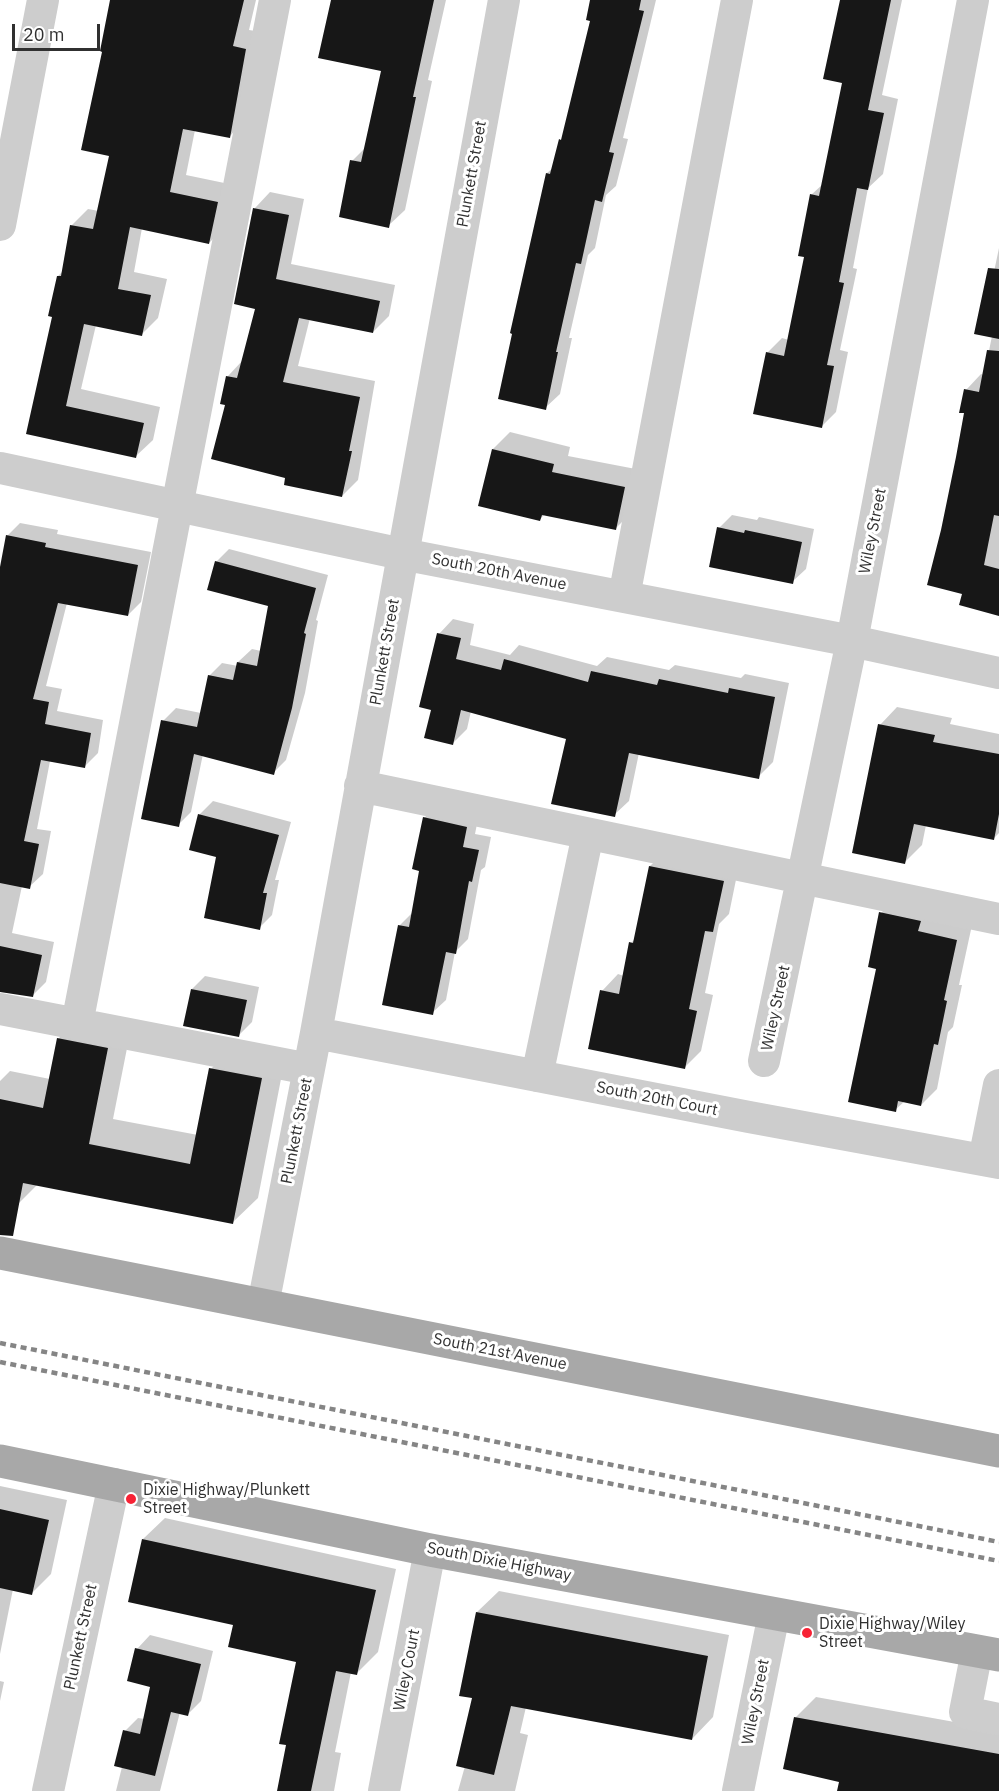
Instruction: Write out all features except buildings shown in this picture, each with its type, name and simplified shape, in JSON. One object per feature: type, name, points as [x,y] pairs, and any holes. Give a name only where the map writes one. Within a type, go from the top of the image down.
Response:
[{"type":"main road","name":"South 21st Avenue","points":[[0,1253],[999,1451]]},
{"type":"main road","name":"South Dixie Highway","points":[[0,1461],[430,1550],[988,1653]]},
{"type":"street","points":[[0,225],[43,0]]},
{"type":"street","points":[[76,1024],[275,0]]},
{"type":"street","name":"Plunkett Street","points":[[263,1305],[316,1032],[504,0]]},
{"type":"street","points":[[624,597],[737,0]]},
{"type":"street","name":"Wiley Street","points":[[765,1061],[852,641],[973,0]]},
{"type":"street","name":"South 20th Avenue","points":[[0,468],[402,554],[852,641],[999,673]]},
{"type":"street","points":[[360,786],[999,919]]},
{"type":"street","points":[[537,1076],[588,834]]},
{"type":"street","points":[[0,1009],[309,1069]]},
{"type":"street","name":"South 20th Court","points":[[316,1032],[991,1162]]},
{"type":"street","points":[[991,1162],[999,1085]]},
{"type":"street","name":"Plunkett Street","points":[[48,1791],[114,1484]]},
{"type":"street","name":"Wiley Court","points":[[384,1791],[430,1550]]},
{"type":"street","name":"Wiley Street","points":[[738,1791],[774,1614]]},
{"type":"street","points":[[988,1653],[965,1712],[999,1719]]},
{"type":"railway","points":[[0,1343],[999,1542]]},
{"type":"railway","points":[[0,1362],[999,1561]]},
{"type":"place","name":"Dixie Highway/Plunkett Street","points":[[131,1499]]},
{"type":"place","name":"Dixie Highway/Wiley Street","points":[[807,1633]]}]
